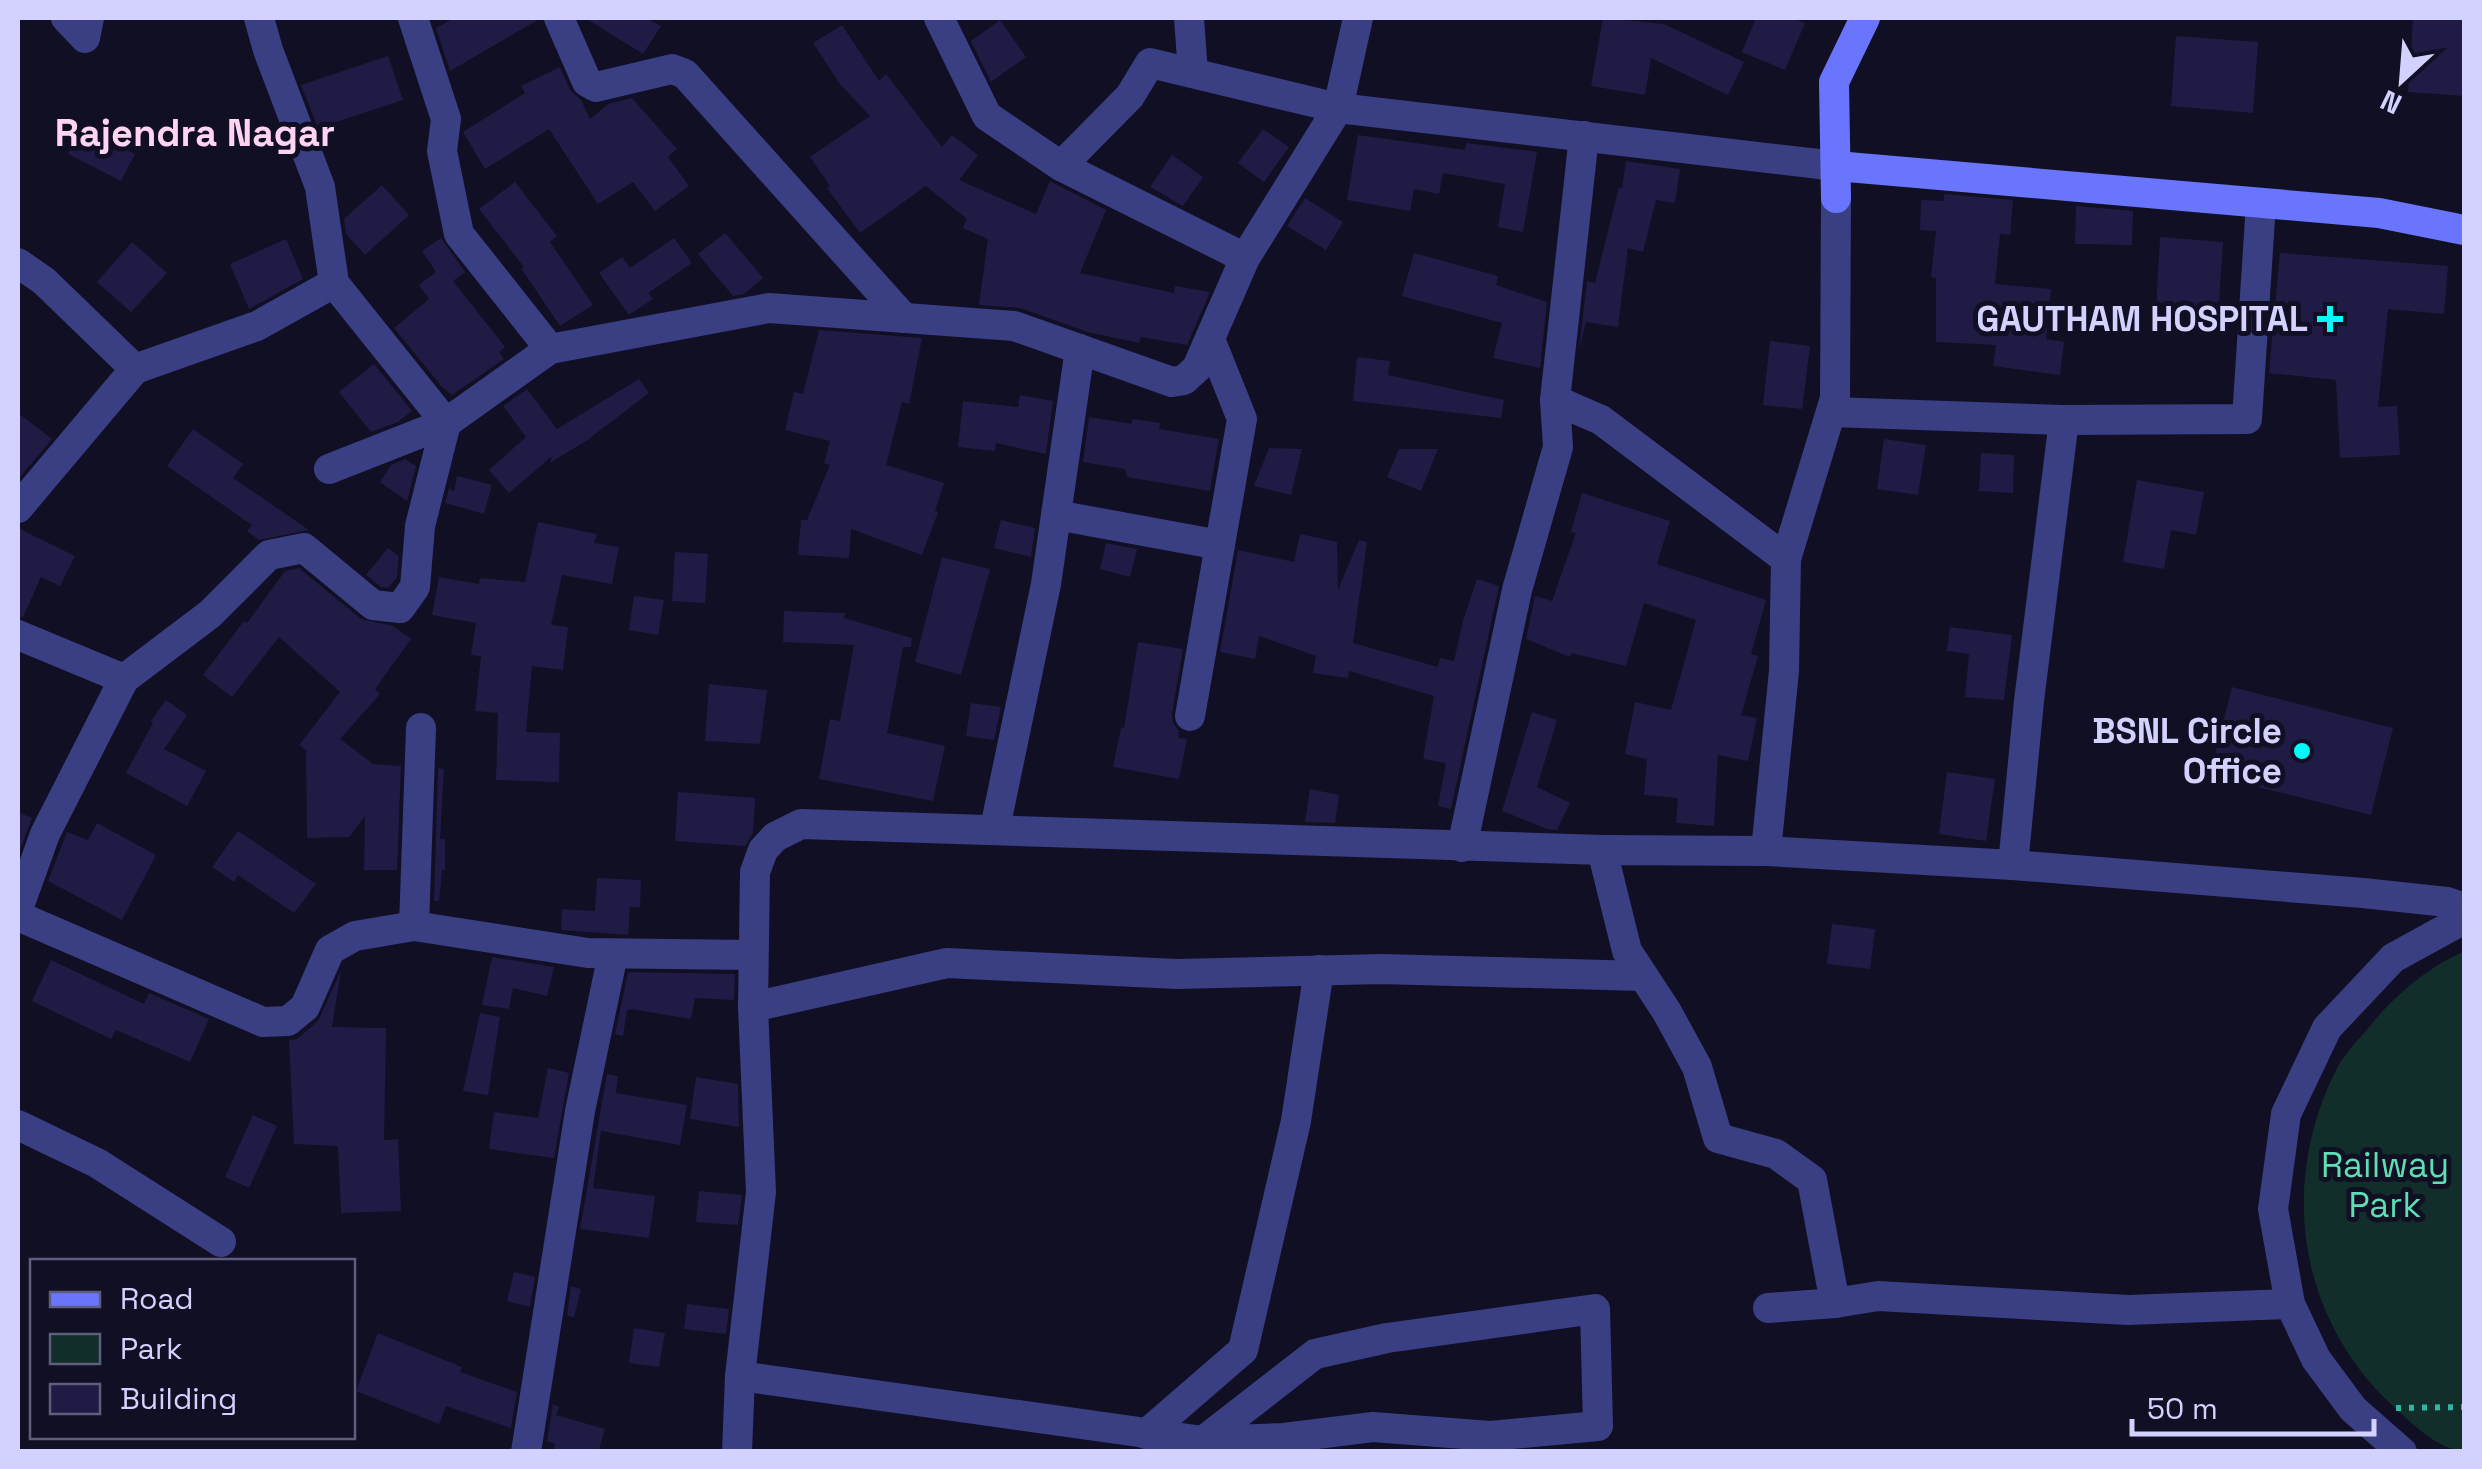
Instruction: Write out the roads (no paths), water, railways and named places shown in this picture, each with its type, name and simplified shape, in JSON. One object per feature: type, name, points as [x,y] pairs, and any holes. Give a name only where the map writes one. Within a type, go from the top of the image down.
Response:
[{"type":"street","points":[[66,18],[86,38],[89,18]]},
{"type":"street","points":[[260,18],[268,50],[320,188],[334,283],[446,423]]},
{"type":"street","points":[[413,18],[446,118],[442,151],[459,234],[550,349]]},
{"type":"street","points":[[559,18],[587,82],[596,87],[672,69],[685,74],[904,318]]},
{"type":"street","points":[[938,18],[987,116],[1062,166],[1245,258]]},
{"type":"street","points":[[1189,18],[1193,73]]},
{"type":"street","points":[[329,469],[446,423],[550,349],[769,308],[1014,326],[1172,382],[1184,380],[1197,368],[1245,258],[1338,108],[1358,18]]},
{"type":"street","points":[[1766,850],[1784,672],[1786,559],[1832,412],[1834,82],[1865,18]]},
{"type":"street","points":[[1062,166],[1130,96],[1150,63],[1338,108],[1836,166],[2379,213],[2464,230]]},
{"type":"street","points":[[1462,848],[1517,590],[1558,448],[1555,400],[1584,136]]},
{"type":"street","points":[[1832,412],[2064,420],[2247,418],[2261,203]]},
{"type":"street","points":[[18,263],[44,281],[135,369]]},
{"type":"street","points":[[18,508],[135,369],[257,326],[334,283]]},
{"type":"street","points":[[1190,716],[1242,420],[1210,339]]},
{"type":"street","points":[[995,828],[1046,584],[1080,349]]},
{"type":"street","points":[[1555,400],[1600,420],[1786,559]]},
{"type":"street","points":[[2013,865],[2064,420]]},
{"type":"street","points":[[446,423],[420,526],[414,587],[400,608],[373,605],[304,548],[269,554],[210,614],[124,679],[45,834],[18,913],[263,1022],[288,1021],[305,1006],[330,950],[355,936],[414,926],[613,954],[753,955]]},
{"type":"street","points":[[1056,515],[1220,545]]},
{"type":"street","points":[[18,635],[124,679]]},
{"type":"street","points":[[414,926],[421,728]]},
{"type":"street","points":[[737,1452],[740,1376],[761,1192],[753,1007],[756,872],[763,850],[775,837],[800,824],[995,828],[1462,848],[1766,850],[2364,893],[2446,902],[2464,908]]},
{"type":"street","points":[[1602,850],[1628,951],[1697,1067],[1718,1138],[1776,1154],[1812,1180],[1835,1303]]},
{"type":"street","points":[[2402,1452],[2352,1408],[2316,1359],[2290,1304],[2273,1209],[2286,1114],[2326,1028],[2393,958],[2464,920]]},
{"type":"street","points":[[526,1452],[580,1111],[613,954]]},
{"type":"street","points":[[753,1007],[946,963],[1177,974],[1381,969],[1643,976]]},
{"type":"street","points":[[1154,1443],[1243,1350],[1296,1122],[1319,970]]},
{"type":"street","points":[[18,1125],[97,1162],[222,1242]]},
{"type":"street","points":[[1768,1308],[1878,1296],[2128,1310],[2290,1304]]},
{"type":"street","points":[[740,1376],[1154,1443],[1284,1438],[1373,1427],[1490,1436],[1598,1426],[1595,1309],[1387,1338],[1316,1354],[1203,1441]]},
{"type":"place","name":"GAUTHAM HOSPITAL","points":[[2330,319]]},
{"type":"place","name":"BSNL Circle Office","points":[[2302,751]]},
{"type":"district","name":"Rajendra Nagar","points":[[195,133]]},
{"type":"park label","name":"Railway Park","points":[[2385,1185]]}]
